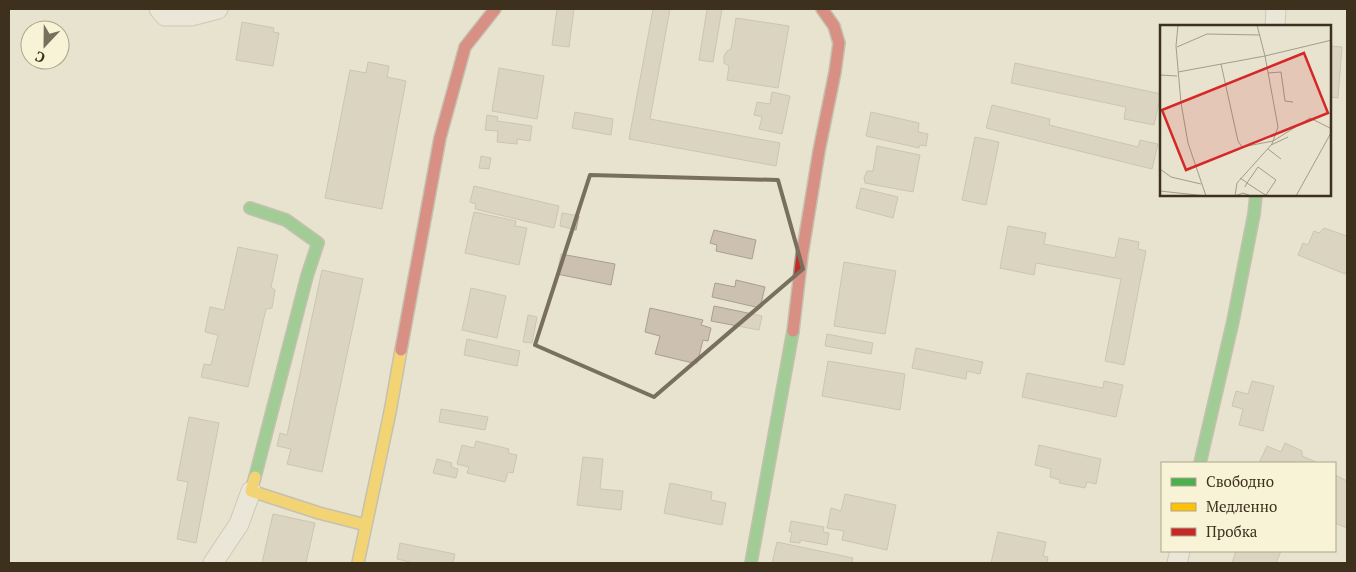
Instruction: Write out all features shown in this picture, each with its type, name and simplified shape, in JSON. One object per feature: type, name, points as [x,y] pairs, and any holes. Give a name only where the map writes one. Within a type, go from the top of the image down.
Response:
[{"type":"street","points":[[159,9],[165,16],[191,16],[218,9]]},
{"type":"street","points":[[358,563],[390,412],[440,138],[465,47],[495,9]]},
{"type":"street","points":[[751,563],[792,343],[802,254],[839,43],[834,26],[822,9]]},
{"type":"street","points":[[1275,25],[1276,9]]},
{"type":"street","points":[[1200,462],[1233,321],[1256,196]]},
{"type":"street","points":[[213,563],[239,524],[251,491],[307,276],[318,242],[286,220],[250,208]]},
{"type":"street","points":[[251,491],[319,513],[366,525]]},
{"type":"highlighted area","points":[[590,175],[778,180],[803,269],[654,397],[535,345]]},
{"type":"building","points":[[557,9],[574,9],[569,47],[552,45]]},
{"type":"building","points":[[653,9],[670,9],[650,119],[780,143],[776,166],[629,139]]},
{"type":"building","points":[[707,9],[722,9],[713,62],[699,60]]},
{"type":"building","points":[[736,18],[789,26],[778,88],[727,80],[729,66],[724,63],[724,56],[731,49]]},
{"type":"building","points":[[242,22],[274,28],[273,32],[279,33],[273,66],[236,60]]},
{"type":"building","points":[[1331,46],[1342,47],[1338,98],[1331,97]]},
{"type":"building","points":[[368,62],[389,66],[387,77],[406,81],[382,209],[325,198],[350,70],[366,73]]},
{"type":"building","points":[[1015,63],[1160,94],[1160,98],[1154,125],[1124,119],[1126,107],[1011,83]]},
{"type":"building","points":[[499,68],[544,76],[537,119],[492,111]]},
{"type":"building","points":[[772,92],[790,96],[782,134],[759,129],[762,117],[754,115],[757,102],[770,104]]},
{"type":"building","points":[[992,105],[1050,119],[1049,125],[1138,147],[1140,140],[1158,144],[1152,169],[986,128]]},
{"type":"building","points":[[575,112],[613,119],[611,135],[572,128]]},
{"type":"building","points":[[871,112],[919,123],[918,132],[928,134],[926,146],[920,145],[919,148],[866,136]]},
{"type":"building","points":[[487,115],[498,117],[497,121],[532,126],[530,141],[517,139],[517,144],[497,142],[498,131],[485,130]]},
{"type":"building","points":[[975,137],[999,142],[986,205],[962,200]]},
{"type":"building","points":[[877,146],[920,155],[913,192],[865,183],[864,178],[867,171],[873,171]]},
{"type":"building","points":[[481,156],[491,158],[489,169],[479,168]]},
{"type":"building","points":[[474,186],[559,206],[554,228],[475,209],[476,204],[470,202]]},
{"type":"building","points":[[861,188],[898,197],[893,218],[856,208]]},
{"type":"building","points":[[474,212],[516,221],[515,226],[527,228],[519,265],[465,253]]},
{"type":"building","points":[[562,213],[579,216],[576,230],[560,226]]},
{"type":"building","points":[[1008,226],[1046,233],[1044,244],[1115,258],[1119,238],[1139,242],[1138,249],[1146,251],[1124,365],[1105,361],[1121,279],[1036,263],[1034,275],[1000,268]]},
{"type":"building","points":[[1324,228],[1347,236],[1347,269],[1345,274],[1298,255],[1303,243],[1308,245],[1314,231],[1319,233]]},
{"type":"building","points":[[714,230],[756,240],[752,259],[716,251],[717,245],[710,243]]},
{"type":"building","points":[[238,247],[278,255],[271,287],[275,290],[272,308],[266,309],[248,387],[201,377],[204,364],[211,365],[218,335],[205,332],[210,307],[224,310]]},
{"type":"building","points":[[561,254],[615,264],[611,285],[557,274]]},
{"type":"building","points":[[844,262],[896,271],[885,334],[834,326]]},
{"type":"building","points":[[322,270],[363,279],[322,472],[287,464],[291,449],[277,446],[280,433],[287,435]]},
{"type":"building","points":[[736,280],[765,287],[760,308],[712,297],[715,283],[735,287]]},
{"type":"building","points":[[471,288],[506,296],[497,338],[462,330]]},
{"type":"building","points":[[714,306],[762,316],[759,330],[711,321]]},
{"type":"building","points":[[650,308],[703,320],[701,325],[711,328],[708,341],[703,340],[697,364],[655,354],[660,336],[645,332]]},
{"type":"building","points":[[528,315],[537,317],[532,343],[523,342]]},
{"type":"building","points":[[827,334],[873,343],[871,354],[825,346]]},
{"type":"building","points":[[467,339],[520,351],[517,366],[464,355]]},
{"type":"building","points":[[916,348],[983,362],[980,374],[967,371],[966,379],[912,368]]},
{"type":"building","points":[[828,361],[905,374],[900,410],[822,396]]},
{"type":"building","points":[[1027,373],[1103,388],[1104,381],[1123,385],[1116,417],[1022,397]]},
{"type":"building","points":[[1252,381],[1274,386],[1263,431],[1239,425],[1243,409],[1232,406],[1236,391],[1248,394]]},
{"type":"building","points":[[441,409],[488,417],[485,430],[439,422]]},
{"type":"building","points":[[189,417],[219,423],[196,543],[177,539],[188,482],[177,480]]},
{"type":"building","points":[[476,441],[509,449],[508,453],[517,455],[513,473],[508,472],[505,482],[467,473],[469,467],[457,464],[462,445],[474,448]]},
{"type":"building","points":[[1285,443],[1302,451],[1302,456],[1316,462],[1259,462],[1267,446],[1281,452]]},
{"type":"building","points":[[1039,445],[1101,459],[1096,484],[1087,482],[1085,488],[1059,483],[1060,480],[1050,477],[1051,469],[1035,465]]},
{"type":"building","points":[[583,457],[603,459],[600,489],[623,491],[621,510],[577,505]]},
{"type":"building","points":[[437,459],[452,463],[451,467],[458,469],[456,478],[433,473]]},
{"type":"building","points":[[1336,476],[1347,481],[1347,528],[1336,523]]},
{"type":"building","points":[[670,483],[712,492],[711,500],[726,503],[722,525],[664,513]]},
{"type":"building","points":[[845,494],[896,505],[887,550],[842,540],[844,531],[827,528],[831,508],[841,511]]},
{"type":"building","points":[[273,514],[315,523],[306,563],[262,563]]},
{"type":"building","points":[[791,521],[824,527],[823,532],[829,533],[827,545],[800,540],[800,543],[790,542],[792,532],[789,532]]},
{"type":"building","points":[[998,532],[1046,542],[1043,556],[1048,557],[1047,563],[991,563]]},
{"type":"building","points":[[777,542],[853,558],[852,563],[772,563]]},
{"type":"building","points":[[400,543],[455,554],[453,563],[414,563],[397,559]]},
{"type":"building","points":[[1236,552],[1281,552],[1276,563],[1232,563]]},
{"type":"traffic: fast","points":[[1200,462],[1233,321],[1256,196]]},
{"type":"traffic: fast","points":[[250,208],[286,220],[318,243],[307,276],[255,477]]},
{"type":"traffic: fast","points":[[751,563],[793,331]]},
{"type":"traffic: slow","points":[[358,563],[401,350]]},
{"type":"traffic: slow","points":[[255,477],[251,491],[319,513],[366,525]]},
{"type":"traffic: jam","points":[[401,350],[440,138],[465,47],[495,9]]},
{"type":"traffic: jam","points":[[793,331],[802,255],[839,43],[834,26],[822,9]]}]
